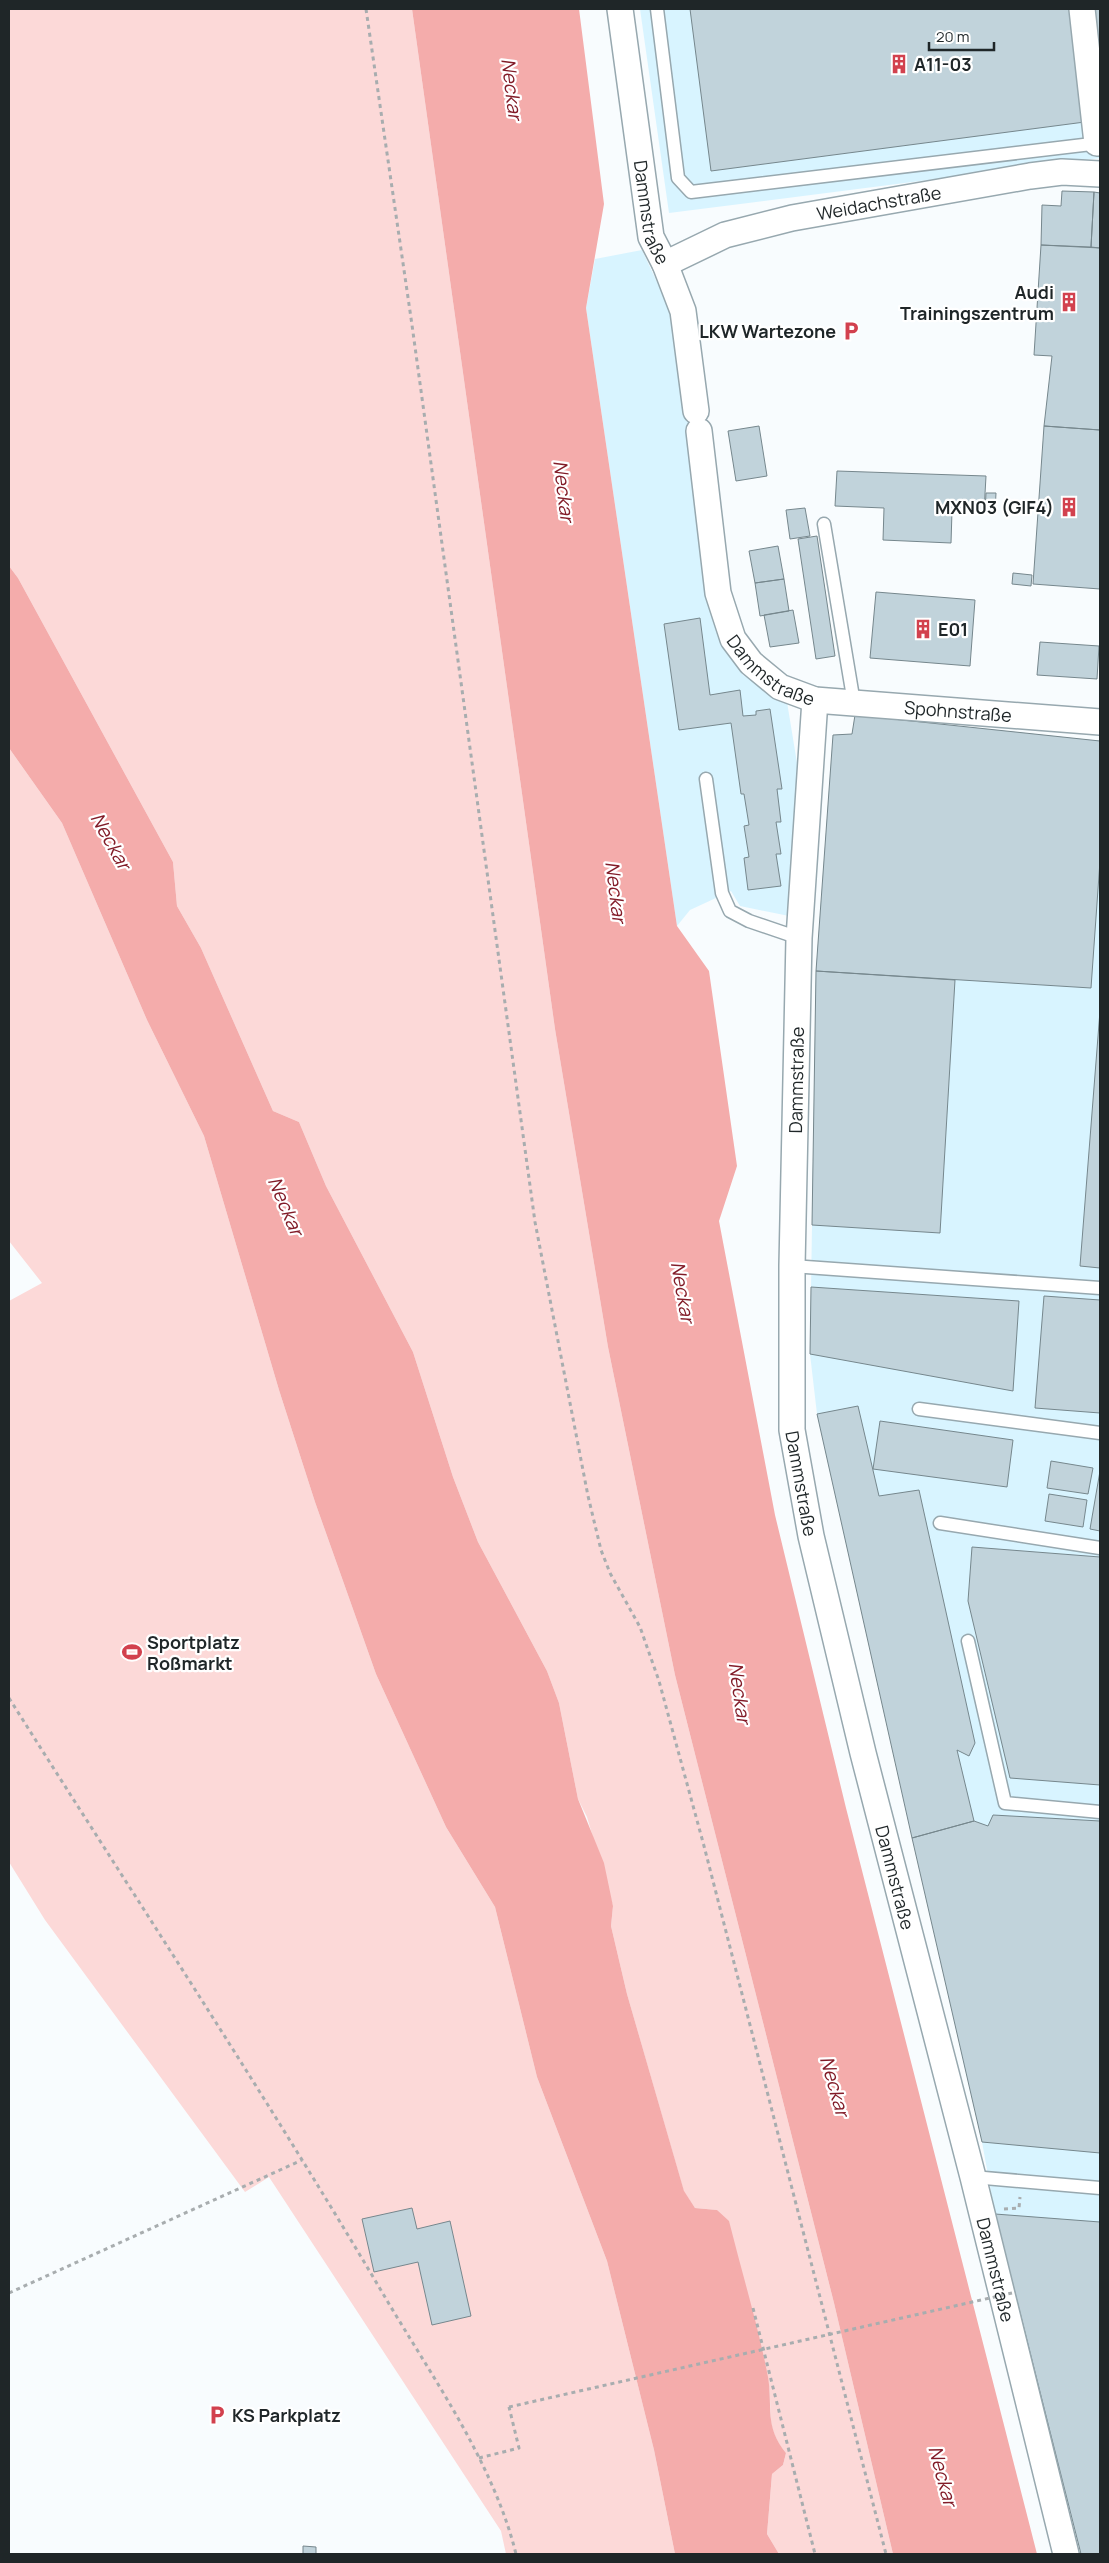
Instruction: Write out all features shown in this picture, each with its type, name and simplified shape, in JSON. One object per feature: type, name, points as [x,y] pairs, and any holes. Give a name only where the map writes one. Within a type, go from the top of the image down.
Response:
[{"type":"street","name":"Dammstraße","points":[[620,9],[651,237],[665,264],[683,311],[718,593],[734,639],[751,663],[780,687],[816,700],[799,938],[792,1266],[792,1430],[811,1536],[866,1762],[973,2177],[1066,2554]]},
{"type":"street","points":[[1082,9],[1099,143]]},
{"type":"street","name":"Weidachstraße","points":[[665,264],[725,235],[792,218],[1030,176],[1062,172],[1100,174]]},
{"type":"street","name":"Spohnstraße","points":[[816,700],[1100,722]]},
{"type":"lane","points":[[657,9],[678,178],[691,192],[1099,143]]},
{"type":"lane","points":[[824,524],[854,703]]},
{"type":"lane","points":[[706,779],[722,893],[730,911],[749,921],[799,938]]},
{"type":"lane","points":[[792,1266],[1100,1288]]},
{"type":"lane","points":[[919,1409],[1100,1433]]},
{"type":"lane","points":[[940,1523],[1100,1548]]},
{"type":"lane","points":[[968,1641],[1005,1803],[1100,1812]]},
{"type":"lane","points":[[973,2177],[1100,2188]]},
{"type":"path","points":[[366,9],[416,354],[535,1222],[584,1477],[601,1550],[610,1573],[640,1627],[659,1681],[709,1865],[886,2554]]},
{"type":"path","points":[[9,1698],[302,2160],[479,2458],[510,2530],[516,2554]]},
{"type":"path","points":[[9,2293],[302,2160]]},
{"type":"path","points":[[479,2458],[519,2448],[509,2408],[1012,2293]]},
{"type":"path","points":[[754,2308],[816,2554]]},
{"type":"shaded area","points":[[9,9],[412,9],[555,1029],[608,1347],[675,1675],[834,2303],[893,2554],[779,2554],[767,2534],[772,2474],[783,2465],[786,2453],[774,2433],[767,2376],[750,2314],[717,2210],[695,2208],[684,2192],[627,1994],[611,1926],[613,1906],[587,1817],[578,1799],[559,1703],[547,1671],[478,1542],[453,1477],[413,1352],[326,1186],[299,1122],[273,1111],[201,948],[177,906],[173,862],[18,578],[9,566]]},
{"type":"shaded area","name":"A11-03","points":[[640,9],[1100,9],[1100,158],[669,213]]},
{"type":"shaded area","points":[[642,250],[672,314],[726,649],[743,675],[787,702],[800,781],[794,917],[740,906],[731,891],[690,910],[677,926],[586,308],[595,259]]},
{"type":"shaded area","points":[[855,715],[1100,741],[1100,2554],[1081,2554],[995,2214],[982,2142],[817,1414],[810,1354],[816,971],[833,735],[852,734]]},
{"type":"shaded area","points":[[9,748],[62,823],[147,1020],[204,1136],[279,1390],[315,1502],[376,1674],[446,1827],[495,1907],[537,2077],[607,2261],[654,2450],[675,2554],[506,2554],[501,2531],[269,2177],[245,2192],[45,1920],[9,1862],[9,1301],[42,1283],[9,1241]]},
{"type":"water","name":"Neckar","points":[[412,9],[579,9],[604,204],[586,308],[677,926],[709,971],[737,1166],[719,1221],[775,1515],[846,1808],[1037,2554],[893,2554],[834,2303],[675,1675],[608,1347],[555,1029]]},
{"type":"water","name":"Neckar","points":[[9,566],[18,578],[173,862],[177,906],[201,948],[273,1111],[299,1122],[326,1186],[413,1352],[453,1477],[478,1542],[547,1671],[559,1703],[578,1799],[604,1863],[613,1906],[611,1926],[627,1994],[684,2191],[695,2208],[717,2210],[729,2221],[750,2299],[768,2377],[772,2425],[779,2443],[786,2453],[783,2465],[772,2474],[767,2534],[779,2554],[675,2554],[654,2450],[607,2261],[537,2077],[495,1907],[446,1827],[376,1674],[315,1502],[279,1390],[204,1136],[147,1020],[62,823],[9,748]]},
{"type":"building","name":"A11-03","points":[[690,9],[1100,9],[1100,120],[711,171]]},
{"type":"building","points":[[1062,191],[1094,192],[1091,247],[1041,245],[1042,205],[1061,206]]},
{"type":"building","points":[[1094,192],[1100,193],[1100,248],[1091,247]]},
{"type":"building","name":"Audi Trainingszentrum","points":[[1041,245],[1100,248],[1100,430],[1044,426],[1052,356],[1034,355]]},
{"type":"building","points":[[759,426],[767,476],[736,481],[728,431]]},
{"type":"building","name":"MXN03 (GIF4)","points":[[1044,426],[1100,430],[1100,589],[1033,584]]},
{"type":"building","points":[[837,471],[986,476],[984,512],[952,511],[951,543],[883,540],[884,508],[835,506]]},
{"type":"building","points":[[986,493],[996,493],[995,512],[985,512]]},
{"type":"building","points":[[805,508],[810,536],[790,539],[786,510]]},
{"type":"building","points":[[817,536],[835,656],[816,659],[798,539]]},
{"type":"building","points":[[778,546],[784,579],[755,583],[749,551]]},
{"type":"building","points":[[1013,573],[1032,575],[1031,586],[1012,584]]},
{"type":"building","points":[[784,579],[789,611],[760,616],[755,583]]},
{"type":"building","name":"E01","points":[[876,592],[975,600],[970,666],[870,658]]},
{"type":"building","points":[[793,610],[799,643],[770,647],[764,615]]},
{"type":"building","points":[[700,618],[710,695],[740,690],[743,716],[756,715],[756,711],[770,709],[782,789],[777,789],[781,822],[776,822],[781,854],[776,854],[781,886],[748,890],[744,858],[749,857],[744,826],[749,825],[744,794],[741,794],[731,723],[679,730],[664,624]]},
{"type":"building","points":[[1040,642],[1099,646],[1097,679],[1037,675]]},
{"type":"building","points":[[855,715],[1100,741],[1100,861],[1091,988],[816,971],[833,735],[852,734]]},
{"type":"building","points":[[816,971],[955,980],[940,1233],[812,1225]]},
{"type":"building","points":[[1100,1011],[1100,1268],[1080,1266]]},
{"type":"building","points":[[811,1287],[1019,1301],[1013,1391],[810,1354]]},
{"type":"building","points":[[1044,1296],[1100,1300],[1100,1413],[1035,1408]]},
{"type":"building","points":[[858,1406],[879,1496],[919,1490],[975,1743],[969,1756],[957,1750],[974,1821],[912,1838],[817,1414]]},
{"type":"building","points":[[880,1421],[1013,1440],[1007,1487],[873,1469]]},
{"type":"building","points":[[1051,1461],[1093,1468],[1088,1494],[1047,1488]]},
{"type":"building","points":[[1100,1471],[1100,1531],[1090,1529]]},
{"type":"building","points":[[1049,1494],[1087,1500],[1083,1527],[1045,1521]]},
{"type":"building","points":[[972,1547],[1100,1557],[1100,1785],[1010,1778],[968,1601]]},
{"type":"building","points":[[993,1815],[1100,1821],[1100,2153],[982,2142],[912,1838],[974,1821],[988,1826]]},
{"type":"building","points":[[412,2208],[417,2229],[450,2221],[471,2316],[432,2325],[418,2262],[374,2272],[362,2219]]},
{"type":"building","points":[[995,2214],[1100,2222],[1100,2554],[1081,2554]]},
{"type":"building","points":[[303,2546],[316,2547],[316,2554],[303,2554]]},
{"type":"place","name":"A11-03","points":[[899,64]]},
{"type":"place","name":"Audi Trainingszentrum","points":[[1069,302]]},
{"type":"place","name":"LKW Wartezone","points":[[851,331]]},
{"type":"place","name":"MXN03 (GIF4)","points":[[1069,507]]},
{"type":"place","name":"E01","points":[[923,629]]},
{"type":"place","name":"Sportplatz Roßmarkt","points":[[132,1652]]},
{"type":"place","name":"KS Parkplatz","points":[[217,2415]]}]
